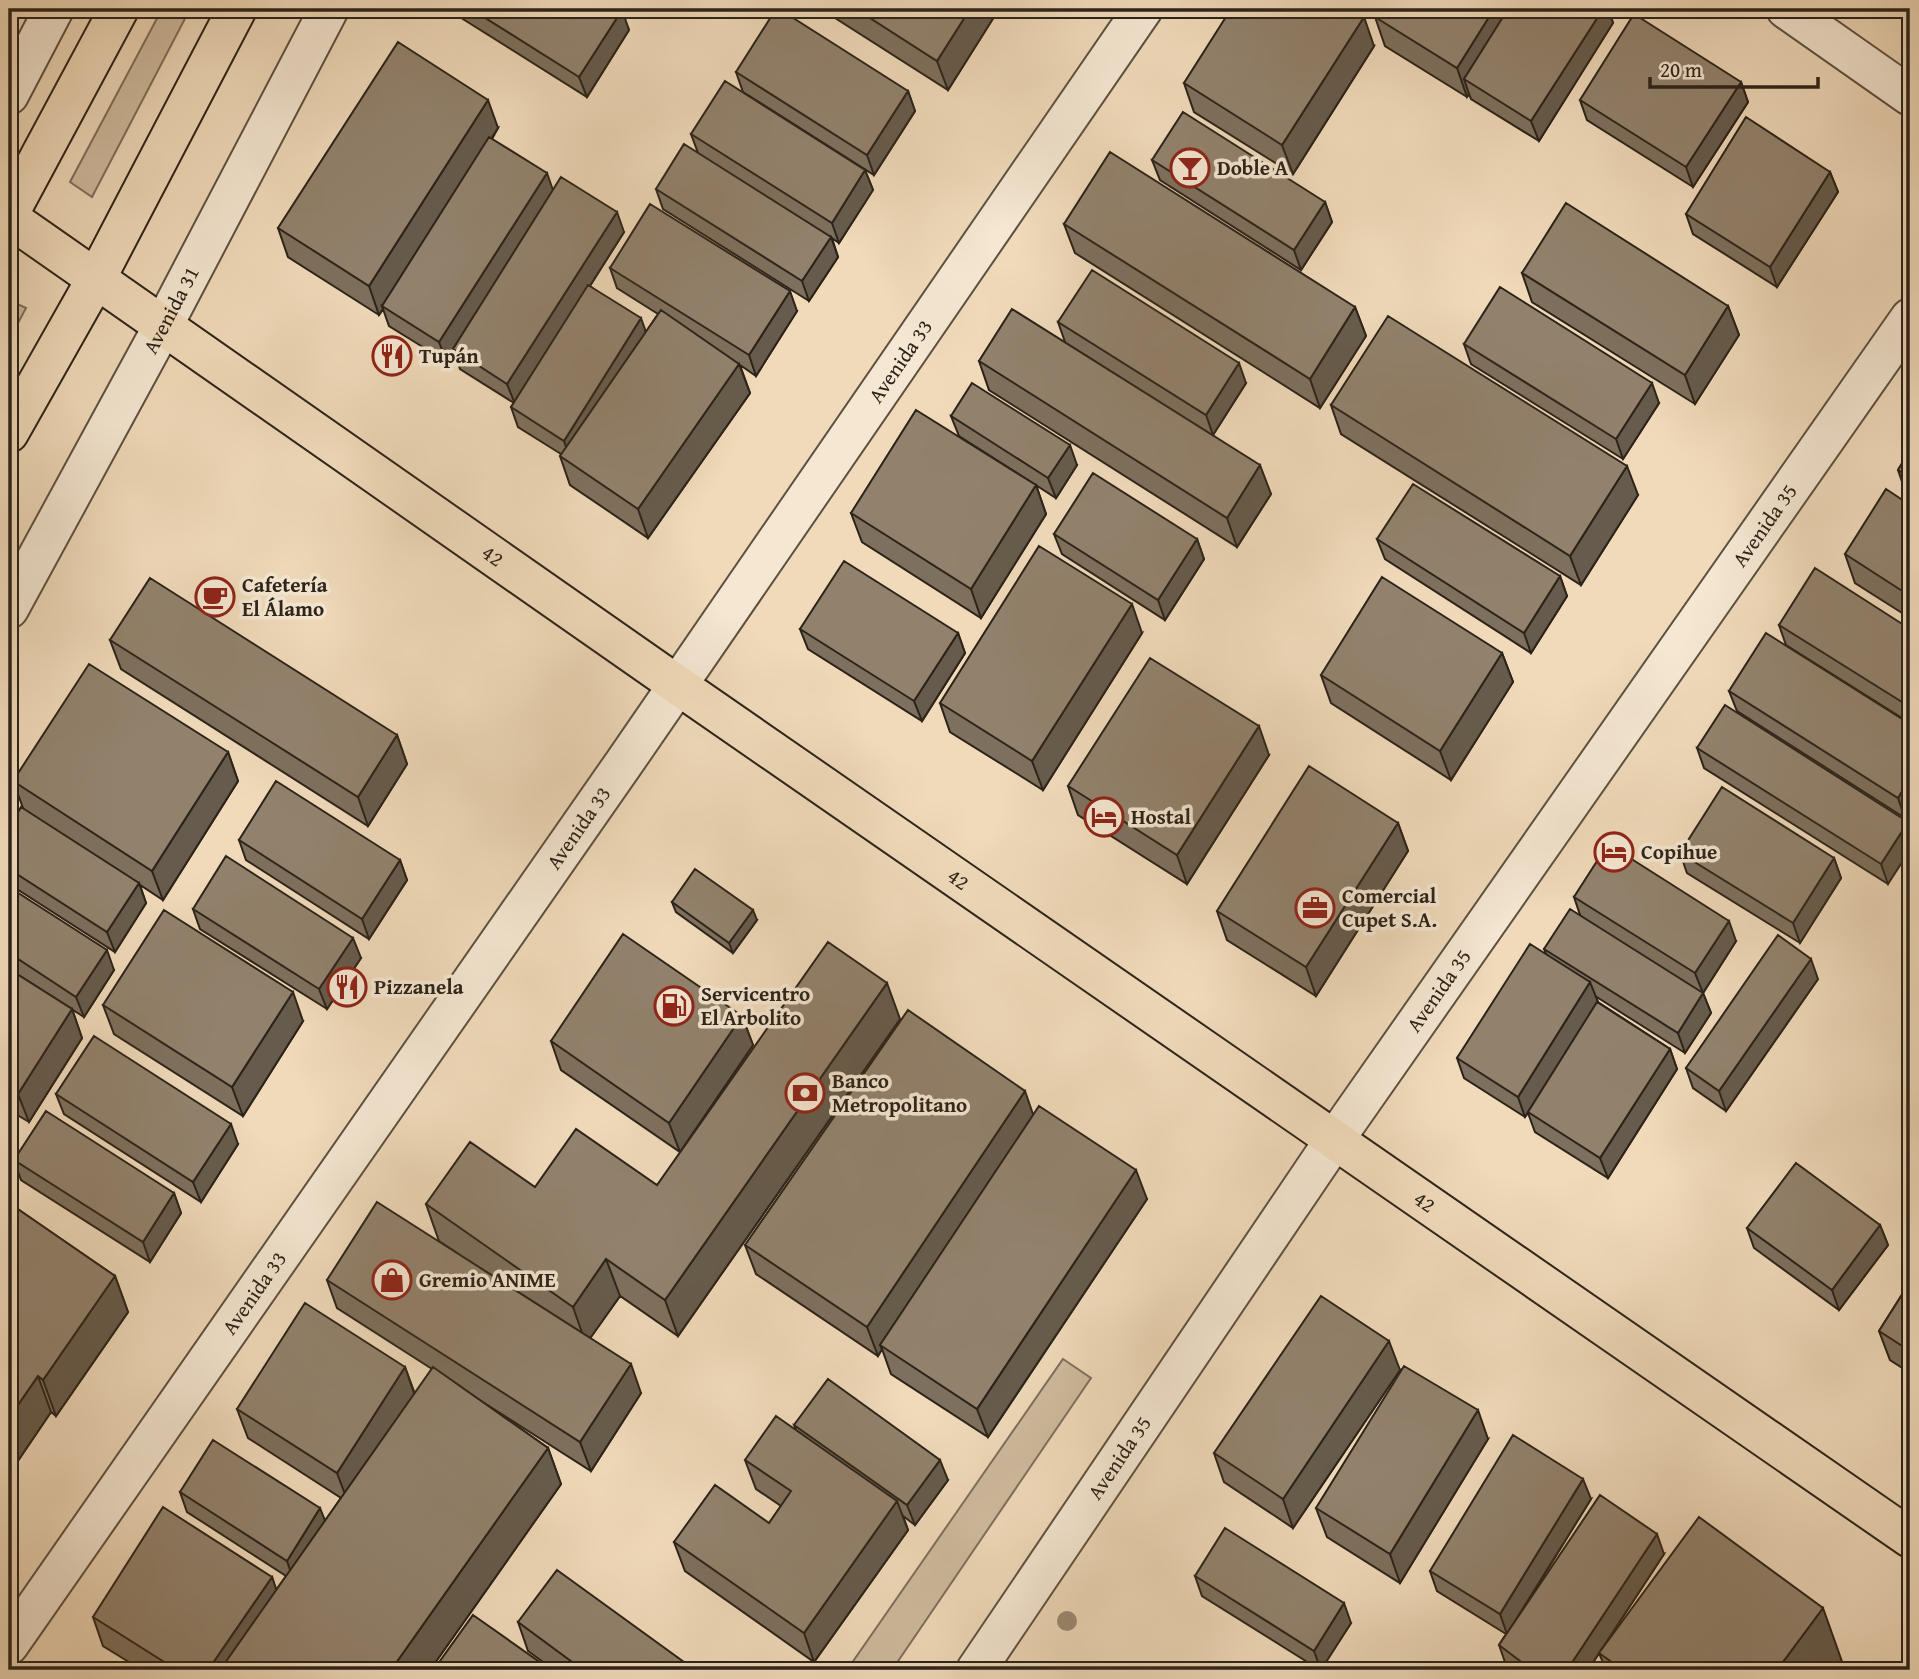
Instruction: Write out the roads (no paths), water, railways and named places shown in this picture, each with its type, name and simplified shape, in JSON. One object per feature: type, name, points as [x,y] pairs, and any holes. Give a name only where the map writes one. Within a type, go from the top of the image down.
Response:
[{"type":"main road","points":[[9,216],[119,9]]},
{"type":"main road","points":[[9,433],[96,279],[237,9]]},
{"type":"main road","name":"42","points":[[9,216],[676,684],[1910,1538]]},
{"type":"street","points":[[9,95],[54,9]]},
{"type":"street","name":"Avenida 31","points":[[9,609],[163,326],[329,9]]},
{"type":"street","name":"Avenida 33","points":[[9,1646],[624,763],[1143,9]]},
{"type":"street","points":[[1786,9],[1910,96]]},
{"type":"street","name":"Avenida 35","points":[[976,1670],[1335,1139],[1910,318]]},
{"type":"place","name":"Doble A","points":[[1190,168]]},
{"type":"place","name":"Tupán","points":[[392,356]]},
{"type":"place","name":"Cafetería El Álamo","points":[[215,597]]},
{"type":"place","name":"Hostal","points":[[1104,817]]},
{"type":"place","name":"Copihue","points":[[1614,852]]},
{"type":"place","name":"Comercial Cupet S.A.","points":[[1315,908]]},
{"type":"place","name":"Pizzanela","points":[[347,987]]},
{"type":"place","name":"Servicentro El Arbolito","points":[[674,1006]]},
{"type":"place","name":"Banco Metropolitano","points":[[805,1093]]},
{"type":"place","name":"Gremio ANIME","points":[[392,1280]]}]
